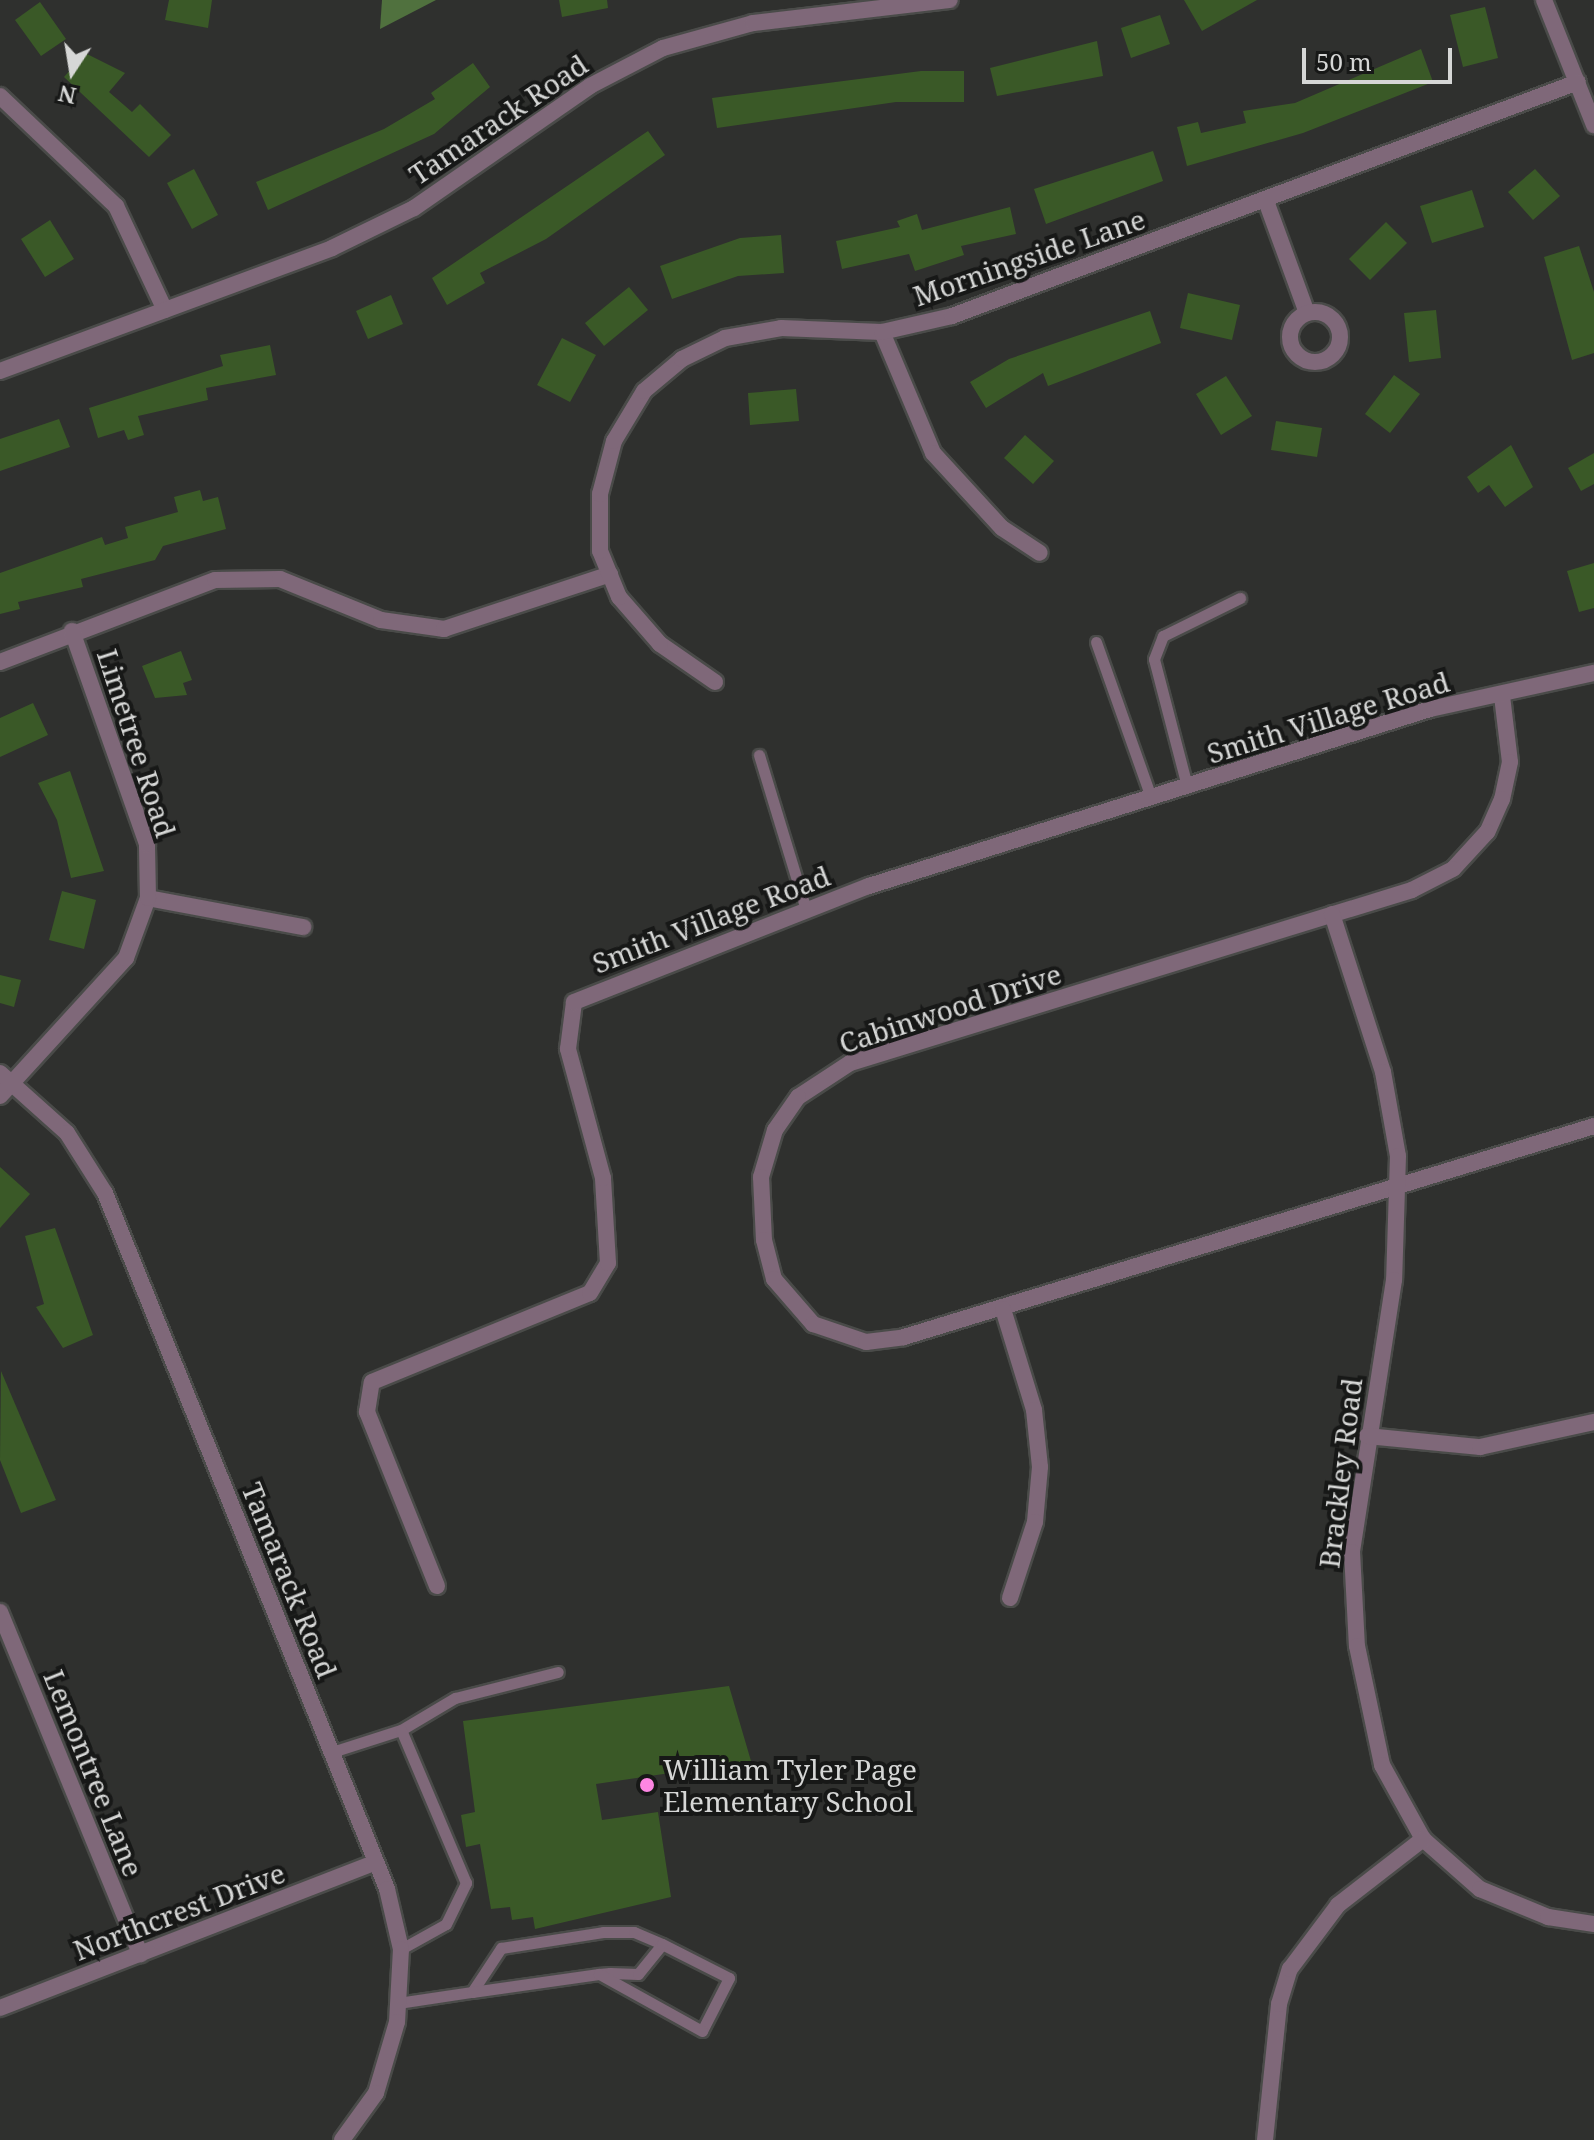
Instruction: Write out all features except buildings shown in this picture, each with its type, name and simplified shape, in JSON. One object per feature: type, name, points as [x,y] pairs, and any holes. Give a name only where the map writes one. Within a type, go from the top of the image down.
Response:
[{"type":"street","name":"Tamarack Road","points":[[0,371],[332,248],[414,208],[590,86],[663,48],[753,23],[950,0]]},
{"type":"street","points":[[1544,0],[1594,125]]},
{"type":"street","name":"Morningside Lane","points":[[715,682],[660,644],[619,597],[600,551],[600,494],[614,441],[644,391],[682,359],[725,338],[781,328],[882,332],[952,316],[1578,82]]},
{"type":"street","points":[[0,96],[116,206],[165,310]]},
{"type":"street","points":[[1266,201],[1307,313]]},
{"type":"street","points":[[882,332],[933,453],[1002,528],[1040,553]]},
{"type":"street","name":"Limetree Road","points":[[0,1096],[7,1077],[126,958],[148,898],[147,844],[72,631],[215,580],[250,578],[314,589],[381,620],[444,629],[610,574]]},
{"type":"street","points":[[0,662],[72,631]]},
{"type":"street","name":"Smith Village Road","points":[[437,1586],[367,1412],[372,1382],[590,1293],[608,1263],[603,1178],[568,1049],[574,1002],[806,910],[1151,797],[1430,709],[1502,696],[1594,673]]},
{"type":"street","name":"Cabinwood Drive","points":[[1502,696],[1510,762],[1487,832],[1453,869],[1332,914],[850,1063],[798,1097],[775,1130],[761,1177],[764,1240],[774,1279],[790,1301],[813,1324],[866,1342],[1003,1309],[1594,1126]]},
{"type":"street","points":[[148,898],[303,927]]},
{"type":"street","name":"Brackley Road","points":[[1332,914],[1383,1072],[1398,1186],[1394,1280],[1367,1436],[1352,1552],[1357,1646],[1382,1765],[1423,1839],[1480,1889],[1548,1917],[1594,1924]]},
{"type":"street","name":"Tamarack Road","points":[[7,1077],[67,1133],[105,1193],[376,1862],[401,1949],[398,2003],[376,2093],[342,2140]]},
{"type":"street","points":[[1003,1309],[1034,1410],[1040,1467],[1035,1522],[1010,1598]]},
{"type":"street","points":[[1367,1436],[1480,1447],[1594,1423]]},
{"type":"street","name":"Lemontree Lane","points":[[0,1612],[140,1954]]},
{"type":"street","points":[[1265,2140],[1277,2018],[1290,1969],[1338,1905],[1423,1839]]},
{"type":"street","name":"Northcrest Drive","points":[[0,2008],[376,1862]]},
{"type":"lane","points":[[1187,786],[1154,659],[1163,636],[1240,598]]},
{"type":"lane","points":[[1096,642],[1151,797]]},
{"type":"lane","points":[[759,755],[806,910]]},
{"type":"lane","points":[[332,1752],[401,1730],[455,1698],[558,1672]]},
{"type":"lane","points":[[401,1730],[466,1883],[446,1924],[401,1949]]},
{"type":"lane","points":[[472,1992],[501,1948],[603,1932],[634,1932],[729,1978],[702,2031],[599,1974]]},
{"type":"lane","points":[[398,2003],[599,1974],[638,1974],[662,1944]]},
{"type":"green space","points":[[382,0],[436,0],[380,29]]},
{"type":"place","name":"William Tyler Page Elementary School","points":[[647,1785]]}]
